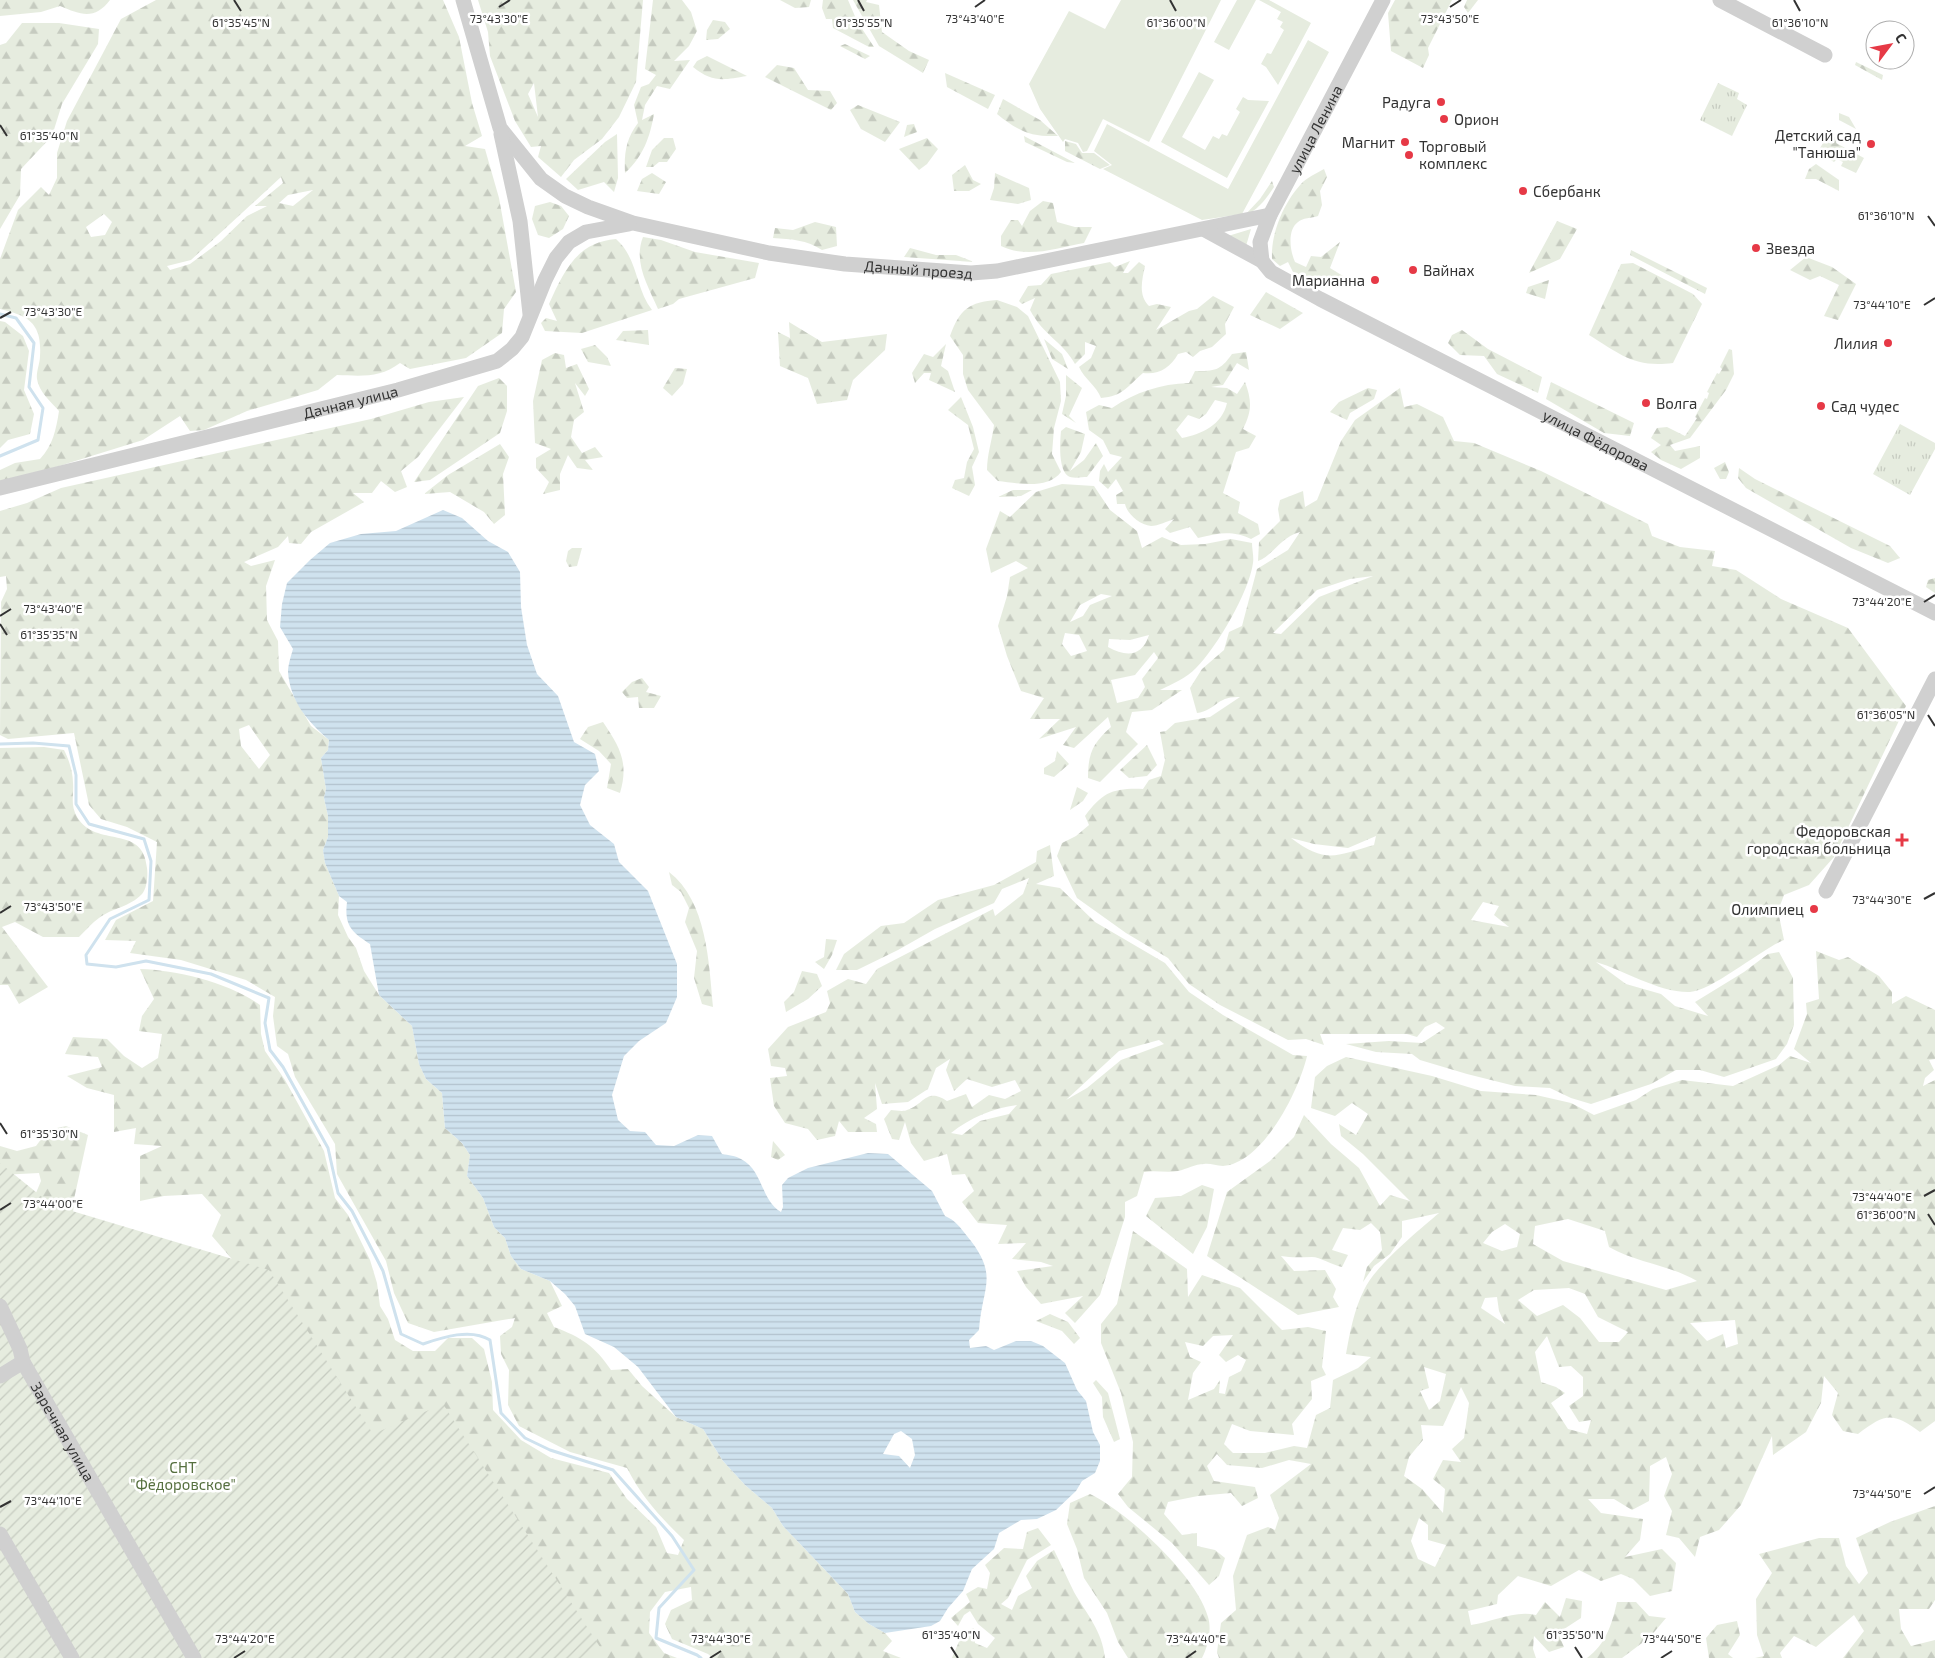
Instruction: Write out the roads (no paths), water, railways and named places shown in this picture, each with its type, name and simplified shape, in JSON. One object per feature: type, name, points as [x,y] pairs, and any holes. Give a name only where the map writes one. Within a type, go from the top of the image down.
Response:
[{"type":"street","points":[[463,0],[500,128],[520,221],[530,318]]},
{"type":"street","name":"улица Ленина","points":[[1262,261],[1260,242],[1270,215],[1383,0]]},
{"type":"street","points":[[1720,0],[1825,56]]},
{"type":"street","name":"Дачный проезд","points":[[500,128],[541,179],[565,196],[588,207],[633,223],[769,253],[826,261],[971,273],[997,271],[1205,230],[1270,215]]},
{"type":"street","name":"Дачная улица","points":[[0,488],[477,368],[498,361],[512,350],[522,337],[545,280],[556,258],[569,242],[586,232],[633,223]]},
{"type":"street","name":"улица Фёдорова","points":[[1205,230],[1262,261],[1271,272],[1320,299],[1935,613]]},
{"type":"street","points":[[1826,891],[1935,679]]},
{"type":"street","name":"Заречная улица","points":[[0,1306],[17,1340],[23,1362],[194,1658]]},
{"type":"street","points":[[0,1376],[23,1362]]},
{"type":"street","points":[[0,1534],[72,1658]]},
{"type":"water","points":[[443,510],[462,518],[488,541],[508,552],[520,572],[521,607],[527,645],[537,674],[558,696],[574,742],[595,754],[599,771],[585,785],[580,805],[590,825],[614,844],[619,862],[648,891],[677,964],[677,997],[666,1023],[639,1041],[624,1056],[612,1095],[618,1120],[630,1131],[645,1132],[656,1145],[674,1146],[698,1135],[712,1136],[722,1154],[741,1159],[754,1170],[769,1201],[781,1212],[783,1207],[782,1185],[788,1178],[808,1168],[868,1153],[888,1154],[932,1191],[945,1216],[960,1227],[983,1261],[986,1272],[985,1291],[979,1330],[969,1340],[970,1348],[986,1346],[994,1350],[1016,1341],[1031,1341],[1043,1346],[1065,1363],[1077,1390],[1086,1401],[1093,1432],[1100,1445],[1100,1461],[1095,1473],[1082,1481],[1076,1491],[1056,1510],[1037,1519],[1021,1520],[999,1533],[994,1549],[972,1569],[963,1591],[948,1608],[940,1621],[931,1626],[885,1633],[869,1624],[855,1612],[848,1594],[783,1526],[772,1508],[745,1485],[723,1461],[703,1429],[676,1417],[638,1367],[614,1347],[585,1334],[575,1306],[565,1294],[550,1281],[521,1269],[511,1256],[505,1238],[494,1227],[483,1198],[467,1176],[470,1155],[462,1143],[445,1128],[442,1093],[426,1079],[419,1064],[412,1026],[379,995],[370,944],[358,936],[348,923],[347,902],[339,896],[325,863],[323,850],[328,837],[328,816],[324,798],[326,789],[321,758],[328,750],[329,740],[307,718],[296,702],[289,683],[288,672],[293,649],[280,627],[282,604],[287,583],[330,543],[361,534],[396,531]],"holes":[[[901,1431],[912,1439],[915,1455],[910,1468],[899,1456],[883,1454],[894,1434]]]},
{"type":"waterway","points":[[0,314],[16,318],[34,343],[29,387],[43,408],[38,440],[0,456]]},
{"type":"waterway","points":[[0,744],[33,743],[69,746],[76,775],[76,804],[89,824],[144,839],[151,861],[149,900],[110,919],[86,955],[87,964],[116,967],[146,961],[211,974],[269,998],[265,1023],[270,1050],[283,1067],[328,1148],[338,1193],[352,1211],[383,1271],[401,1334],[423,1344],[448,1336],[466,1334],[482,1336],[490,1340],[501,1413],[525,1438],[550,1450],[613,1470],[672,1536],[694,1570],[659,1608],[656,1638],[701,1658]]},
{"type":"place","name":"Радуга","points":[[1441,102]]},
{"type":"place","name":"Орион","points":[[1444,119]]},
{"type":"place","name":"Магнит","points":[[1405,142]]},
{"type":"place","name":"Детский сад \"Танюша\"","points":[[1871,144]]},
{"type":"place","name":"Торговый комплекс","points":[[1409,155]]},
{"type":"place","name":"Сбербанк","points":[[1523,191]]},
{"type":"place","name":"Звезда","points":[[1756,248]]},
{"type":"place","name":"Вайнах","points":[[1413,270]]},
{"type":"place","name":"Марианна","points":[[1375,280]]},
{"type":"place","name":"Лилия","points":[[1888,343]]},
{"type":"place","name":"Волга","points":[[1646,403]]},
{"type":"place","name":"Сад чудес","points":[[1821,406]]},
{"type":"place","name":"Федоровская городская больница","points":[[1902,840]]},
{"type":"place","name":"Олимпиец","points":[[1814,909]]},
{"type":"park label","name":"СНТ \"Фёдоровское\"","points":[[183,1476]]}]
